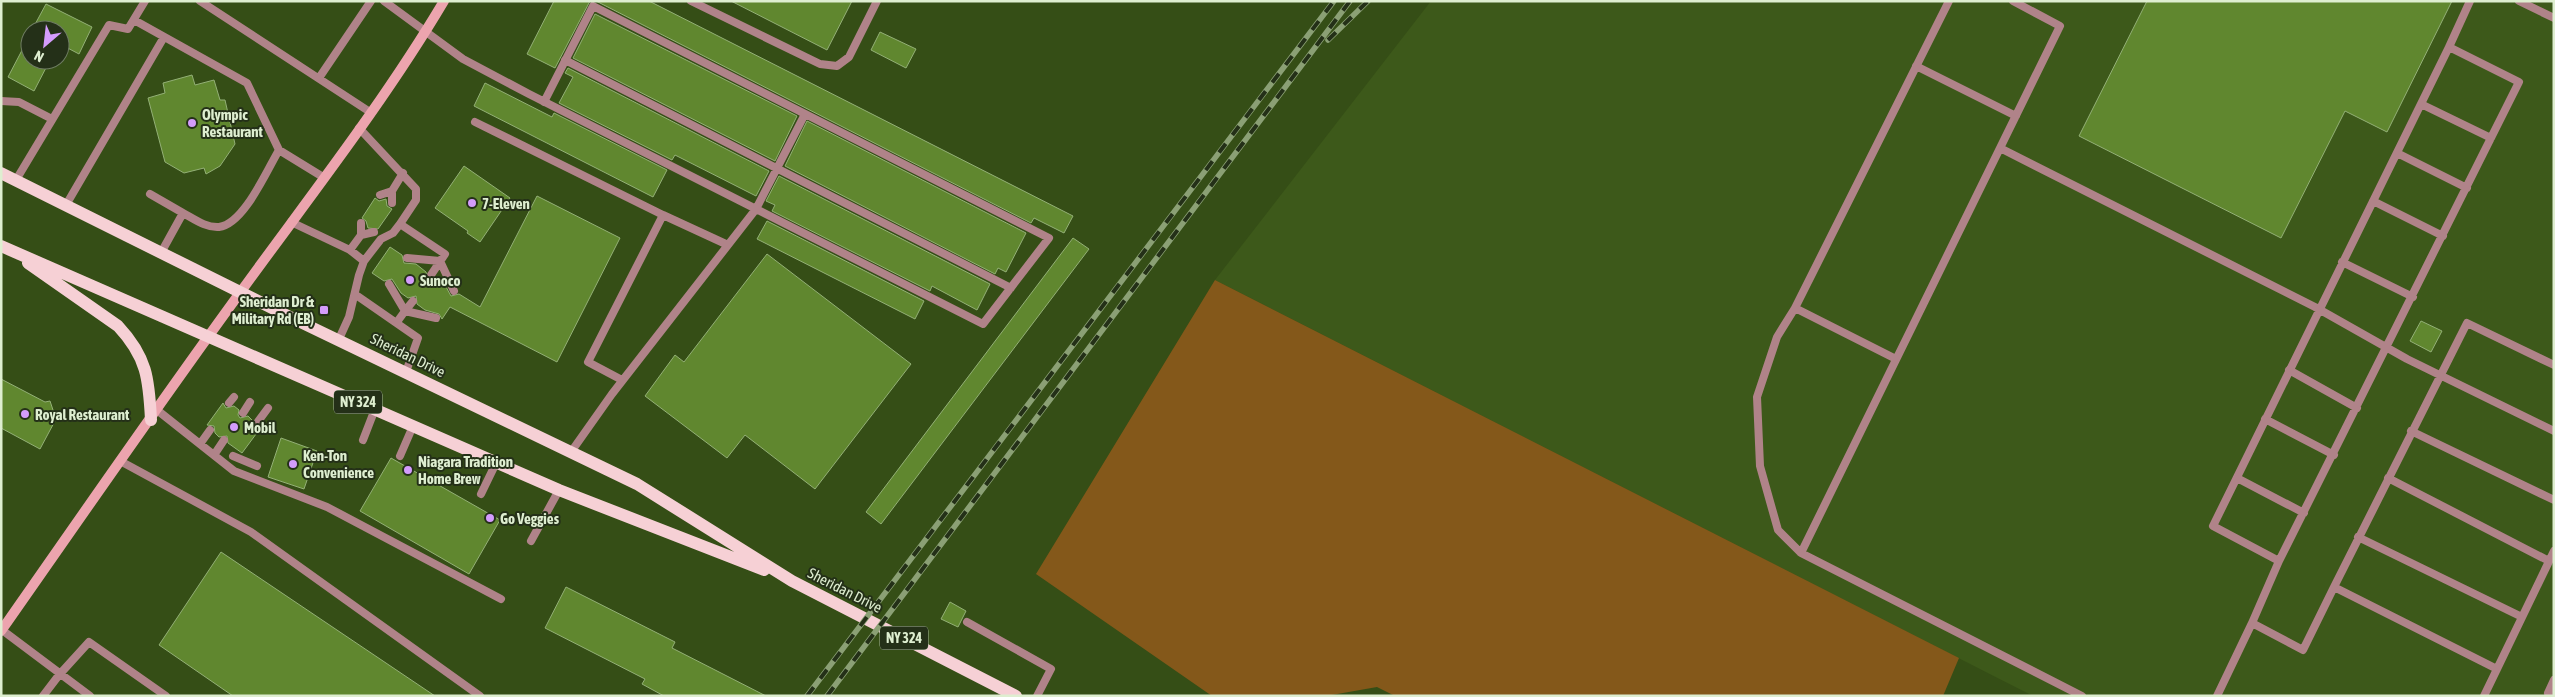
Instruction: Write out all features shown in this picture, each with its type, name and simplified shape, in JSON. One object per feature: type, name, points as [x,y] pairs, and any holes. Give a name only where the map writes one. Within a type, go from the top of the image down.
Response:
[{"type":"main road","points":[[2,631],[240,292],[359,128],[426,32],[444,1]]},
{"type":"main road","name":"Sheridan Drive","points":[[1,173],[162,251],[240,292],[637,484],[792,581],[1016,696]]},
{"type":"main road","points":[[5,247],[118,326],[128,337],[142,357],[150,387],[154,415]]},
{"type":"main road","name":"Sheridan Drive","points":[[5,247],[559,490],[792,581]]},
{"type":"lane","points":[[16,180],[109,25],[128,29],[145,1]]},
{"type":"lane","points":[[200,1],[370,112]]},
{"type":"lane","points":[[319,78],[371,1]]},
{"type":"lane","points":[[384,1],[463,59],[544,102],[983,324],[1049,238],[593,6],[544,102]]},
{"type":"lane","points":[[691,1],[820,64],[837,66],[849,57],[877,1]]},
{"type":"lane","points":[[1949,1],[1795,308],[1777,337],[1757,397],[1760,466],[1778,530],[1801,553],[2082,696]]},
{"type":"lane","points":[[1801,553],[2060,26],[2013,1]]},
{"type":"lane","points":[[2279,562],[2213,526],[2450,47],[2470,1]]},
{"type":"lane","points":[[2519,1],[2554,18]]},
{"type":"lane","points":[[134,20],[247,84],[279,150],[323,177]]},
{"type":"lane","points":[[66,205],[164,37]]},
{"type":"lane","points":[[2217,696],[2279,562],[2388,348],[2519,82],[2450,47]]},
{"type":"lane","points":[[566,60],[1011,288]]},
{"type":"lane","points":[[1916,66],[2016,116]]},
{"type":"lane","points":[[1,101],[19,102],[52,119]]},
{"type":"lane","points":[[2421,104],[2491,138]]},
{"type":"lane","points":[[571,452],[622,380],[756,209],[805,114]]},
{"type":"lane","points":[[475,122],[728,246]]},
{"type":"lane","points":[[339,339],[356,295],[359,275],[364,261],[381,238],[393,233],[416,200],[416,189],[359,128]]},
{"type":"lane","points":[[2000,148],[2319,310],[2439,374],[2554,430]]},
{"type":"lane","points":[[150,194],[204,225],[219,227],[237,218],[279,150]]},
{"type":"lane","points":[[2397,152],[2467,188]]},
{"type":"lane","points":[[392,203],[392,191],[403,173]]},
{"type":"lane","points":[[380,195],[392,191]]},
{"type":"lane","points":[[2373,201],[2443,236]]},
{"type":"lane","points":[[162,251],[183,213]]},
{"type":"lane","points":[[622,380],[588,362],[663,215]]},
{"type":"lane","points":[[292,222],[350,250],[364,261]]},
{"type":"lane","points":[[350,250],[361,235],[361,223]]},
{"type":"lane","points":[[400,224],[445,254],[431,275]]},
{"type":"lane","points":[[361,235],[374,232]]},
{"type":"lane","points":[[407,258],[440,261]]},
{"type":"lane","points":[[440,261],[454,291]]},
{"type":"lane","points":[[2342,262],[2413,297]]},
{"type":"lane","points":[[389,284],[405,311],[436,318]]},
{"type":"lane","points":[[356,295],[418,338],[406,372]]},
{"type":"lane","points":[[397,322],[413,301]]},
{"type":"lane","points":[[1795,308],[1896,359]]},
{"type":"lane","points":[[2252,623],[2303,650],[2466,323],[2554,365]]},
{"type":"lane","points":[[2290,370],[2357,408]]},
{"type":"lane","points":[[243,413],[250,402]]},
{"type":"lane","points":[[257,423],[268,408]]},
{"type":"lane","points":[[363,440],[375,409]]},
{"type":"lane","points":[[154,415],[200,444],[234,471],[327,507],[501,599]]},
{"type":"lane","points":[[2265,419],[2334,454]]},
{"type":"lane","points":[[400,456],[413,426]]},
{"type":"lane","points":[[200,444],[210,430]]},
{"type":"lane","points":[[2411,431],[2554,500]]},
{"type":"lane","points":[[214,454],[224,440]]},
{"type":"lane","points":[[227,464],[235,453],[257,466]]},
{"type":"lane","points":[[122,462],[251,532],[480,696]]},
{"type":"lane","points":[[481,494],[496,463]]},
{"type":"lane","points":[[2237,478],[2304,513]]},
{"type":"lane","points":[[2388,478],[2549,561]]},
{"type":"lane","points":[[532,541],[559,490]]},
{"type":"lane","points":[[2358,537],[2522,617]]},
{"type":"lane","points":[[2484,696],[2554,551]]},
{"type":"lane","points":[[2334,587],[2497,668]]},
{"type":"lane","points":[[967,622],[1051,669],[1037,696]]},
{"type":"lane","points":[[2,631],[85,695]]},
{"type":"lane","points":[[44,696],[59,675],[89,642],[166,696]]},
{"type":"lane","points":[[2554,680],[2548,692],[2554,696]]},
{"type":"shaded area","points":[[1431,1],[2554,1],[2554,696],[2033,696],[1215,280]]},
{"type":"shaded area","points":[[1215,280],[1959,658],[1943,696],[1395,696],[1377,687],[1326,696],[1212,696],[1036,574]]},
{"type":"building","points":[[554,1],[590,1],[555,68],[527,54]]},
{"type":"building","points":[[596,1],[649,1],[1073,216],[1064,233],[1034,218],[1031,223]]},
{"type":"building","points":[[731,1],[852,1],[827,50]]},
{"type":"building","points":[[2147,1],[2452,1],[2387,132],[2345,111],[2281,238],[2079,136]]},
{"type":"building","points":[[46,4],[92,27],[79,54],[70,49],[70,20],[37,20]]},
{"type":"building","points":[[595,14],[797,116],[775,161],[573,58]]},
{"type":"building","points":[[880,32],[916,49],[906,68],[871,50]]},
{"type":"building","points":[[20,54],[20,70],[45,70],[34,91],[8,77]]},
{"type":"building","points":[[568,68],[769,171],[756,196],[675,155],[672,160],[559,103],[573,77],[565,73]]},
{"type":"building","name":"Olympic Restaurant","points":[[192,75],[195,85],[214,80],[220,100],[225,100],[235,144],[220,166],[206,174],[204,168],[184,173],[165,162],[148,98],[165,93],[163,83]]},
{"type":"building","points":[[485,83],[552,117],[554,113],[667,170],[653,197],[474,106]]},
{"type":"building","points":[[807,121],[1026,233],[1006,272],[998,268],[995,274],[785,166]]},
{"type":"building","name":"7-Eleven","points":[[464,166],[510,198],[480,242],[467,233],[468,231],[435,208]]},
{"type":"building","points":[[779,176],[990,284],[977,310],[932,286],[930,291],[772,211],[775,205],[766,201]]},
{"type":"building","points":[[537,196],[620,238],[557,362],[450,307],[442,319],[439,314],[425,310],[417,304],[416,296],[408,298],[401,293],[392,279],[384,281],[372,273],[390,247],[402,255],[404,263],[416,264],[426,272],[428,279],[436,278],[445,285],[451,296],[459,294],[480,307]]},
{"type":"building","points":[[375,198],[379,201],[386,199],[387,206],[392,209],[378,229],[368,228],[366,221],[362,218]]},
{"type":"building","points":[[767,221],[924,301],[915,319],[757,239]]},
{"type":"building","points":[[1073,238],[1089,249],[881,524],[866,512]]},
{"type":"building","points":[[767,254],[911,364],[815,489],[745,435],[727,458],[645,396],[675,355],[684,362]]},
{"type":"building","points":[[2421,321],[2442,331],[2431,352],[2410,341]]},
{"type":"building","name":"Royal Restaurant","points":[[1,379],[45,402],[50,401],[56,419],[40,449],[1,428]]},
{"type":"building","name":"Mobil","points":[[223,403],[226,408],[234,406],[239,410],[238,415],[240,418],[248,416],[252,420],[254,428],[262,426],[242,453],[228,443],[227,436],[219,437],[215,433],[214,426],[207,425]]},
{"type":"building","name":"Ken-Ton Convenience","points":[[281,438],[317,451],[304,489],[268,477]]},
{"type":"building","points":[[391,458],[500,520],[469,574],[360,511]]},
{"type":"building","points":[[221,552],[435,696],[233,696],[159,645]]},
{"type":"building","points":[[566,587],[675,642],[672,648],[766,696],[664,696],[642,684],[645,679],[545,628]]},
{"type":"building","points":[[950,602],[966,611],[958,627],[941,619]]},
{"type":"railway","points":[[807,696],[1334,1]]},
{"type":"railway","points":[[827,696],[1350,1]]},
{"type":"railway","points":[[1328,40],[1368,1]]},
{"type":"place","name":"Olympic Restaurant","points":[[192,123]]},
{"type":"place","name":"7-Eleven","points":[[472,203]]},
{"type":"place","name":"Sunoco","points":[[410,280]]},
{"type":"place","name":"Sheridan Dr & Military Rd (EB)","points":[[324,310]]},
{"type":"place","name":"Royal Restaurant","points":[[25,414]]},
{"type":"place","name":"Mobil","points":[[234,427]]},
{"type":"place","name":"Ken-Ton Convenience","points":[[293,464]]},
{"type":"place","name":"Niagara Tradition Home Brew","points":[[408,470]]},
{"type":"place","name":"Go Veggies","points":[[490,518]]}]
